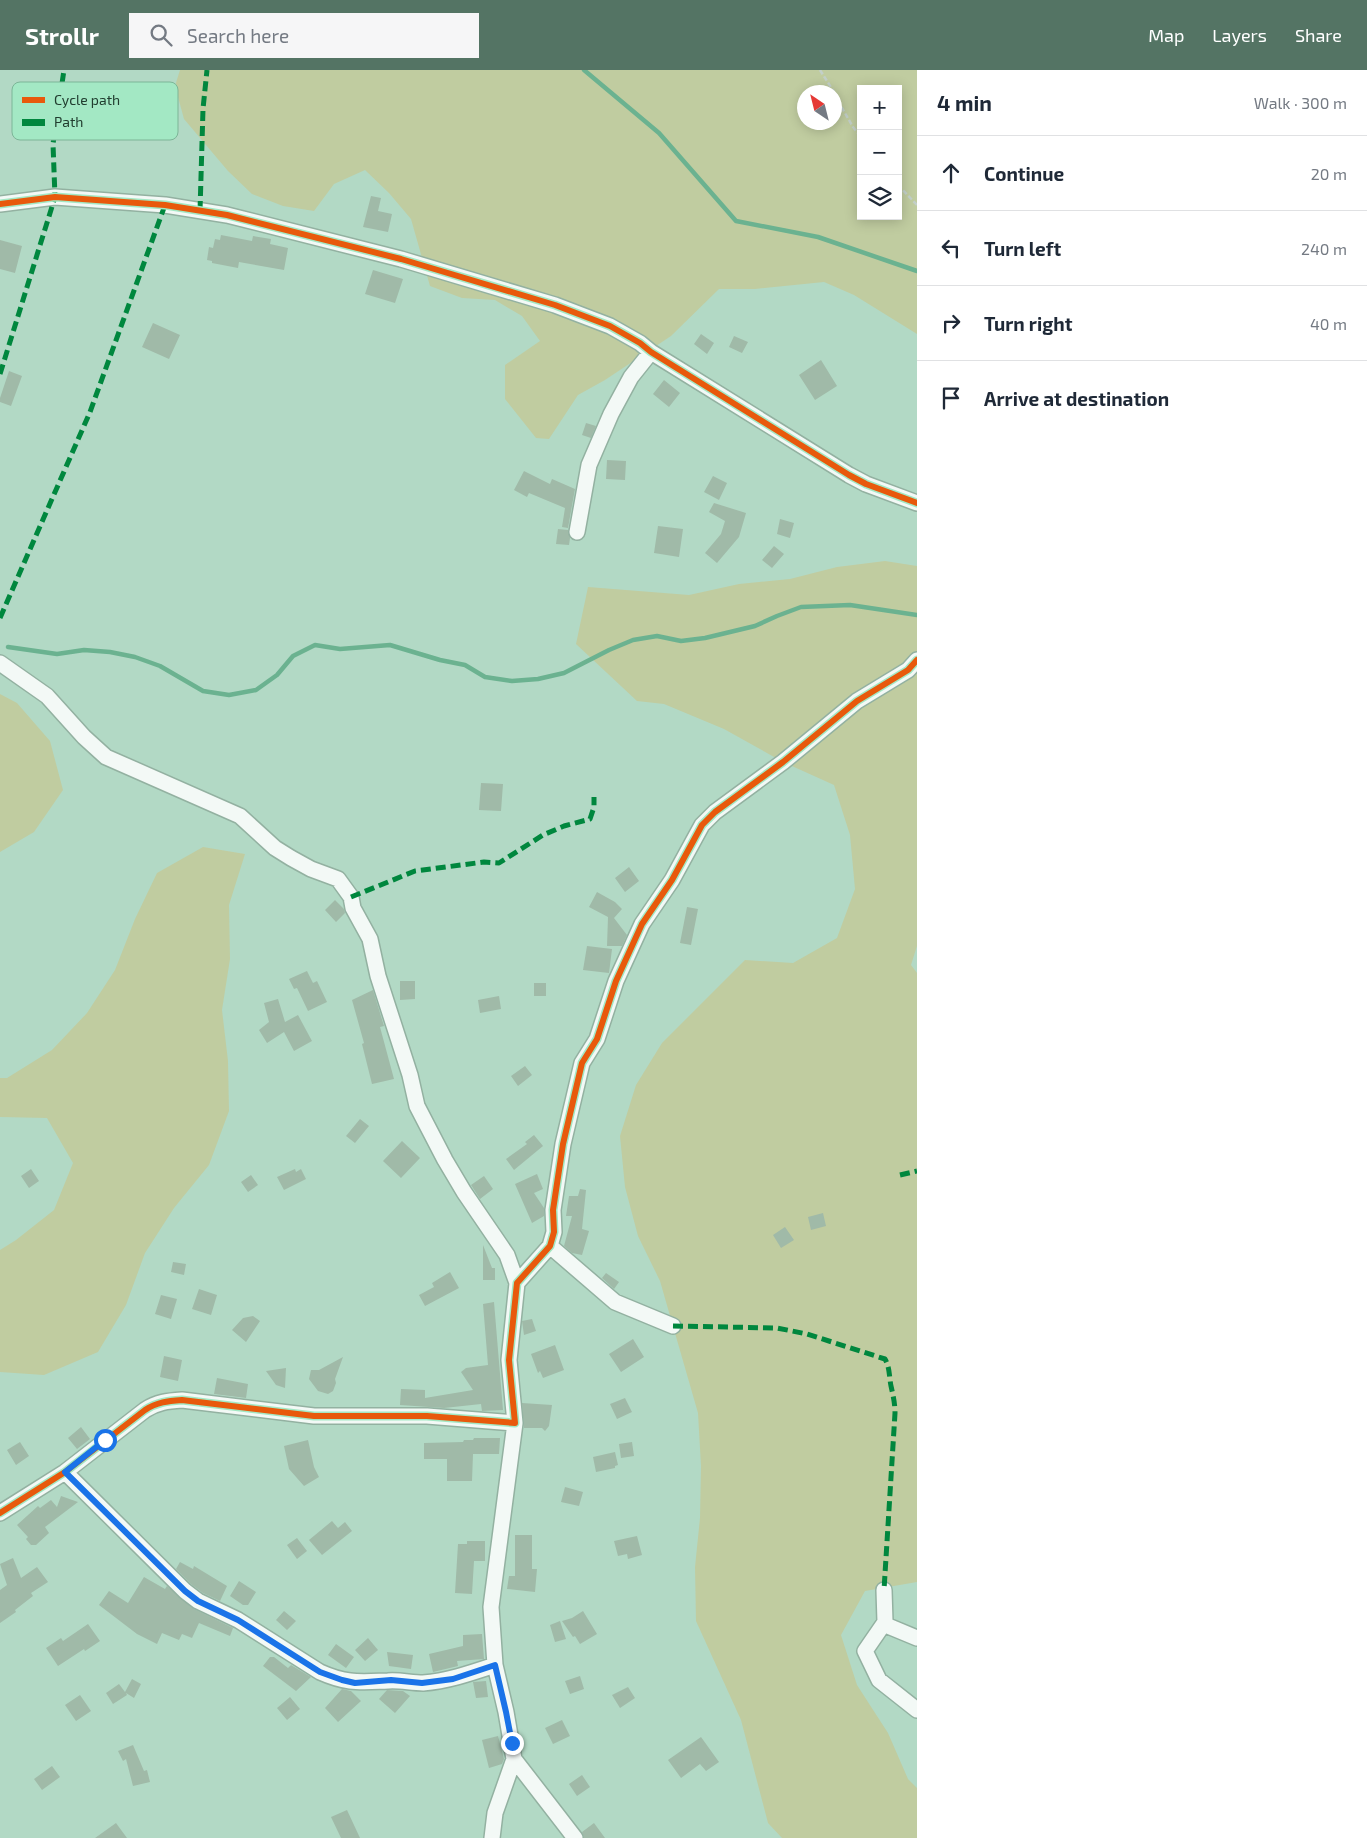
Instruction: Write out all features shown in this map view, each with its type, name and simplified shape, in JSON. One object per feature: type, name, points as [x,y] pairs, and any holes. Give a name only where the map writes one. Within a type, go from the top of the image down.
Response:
[{"type":"street","points":[[0,204],[55,197],[165,205],[227,215],[401,259],[555,304],[610,326],[640,343],[651,352],[848,475],[866,484],[917,503]]},
{"type":"street","points":[[578,532],[590,465],[611,414],[631,377],[651,352]]},
{"type":"street","points":[[517,1283],[550,1246],[554,1232],[553,1210],[563,1144],[582,1063],[597,1039],[616,981],[642,924],[672,880],[702,825],[714,812],[783,762],[857,701],[908,670],[917,660]]},
{"type":"street","points":[[0,663],[47,696],[106,758],[240,816],[275,848],[311,869],[338,879],[351,897],[353,908],[370,939],[378,976],[410,1075],[417,1106],[455,1176],[507,1255],[517,1283],[508,1360],[515,1422],[491,1607],[495,1665],[514,1759],[574,1838]]},
{"type":"street","points":[[550,1246],[615,1302],[673,1326]]},
{"type":"street","points":[[0,1513],[65,1472],[144,1410],[153,1404],[162,1402],[182,1400],[314,1416],[427,1416],[515,1422]]},
{"type":"street","points":[[65,1472],[185,1591],[198,1601],[238,1620],[320,1672],[333,1678],[355,1683],[391,1680],[422,1683],[453,1679],[495,1665]]},
{"type":"street","points":[[884,1590],[885,1622],[865,1651],[879,1680],[917,1710]]},
{"type":"street","points":[[885,1622],[888,1626],[917,1638]]},
{"type":"street","points":[[492,1838],[495,1813],[514,1759]]},
{"type":"path","points":[[820,70],[829,85]]},
{"type":"path","points":[[842,107],[857,132]]},
{"type":"path","points":[[902,189],[917,205]]},
{"type":"green space","points":[[180,70],[917,70],[917,334],[854,295],[824,282],[755,289],[719,289],[671,336],[605,380],[578,395],[549,439],[536,438],[505,399],[505,365],[540,341],[522,316],[495,300],[462,298],[430,286],[411,219],[389,193],[365,170],[334,184],[314,211],[283,206],[252,194],[228,171],[184,119],[178,97],[178,82],[176,82]]},
{"type":"green space","points":[[885,561],[917,566],[917,946],[911,965],[917,973],[917,1582],[865,1591],[841,1635],[857,1685],[888,1733],[908,1779],[917,1788],[917,1838],[782,1838],[768,1823],[741,1720],[696,1621],[695,1567],[700,1518],[701,1466],[698,1413],[660,1281],[638,1236],[625,1187],[620,1136],[636,1085],[662,1043],[745,960],[793,963],[837,938],[855,889],[850,835],[834,785],[783,762],[724,729],[664,704],[637,701],[576,644],[588,587],[689,595],[739,584],[790,579],[837,567]]},
{"type":"green space","points":[[0,694],[17,703],[50,741],[63,790],[34,832],[0,852]]},
{"type":"green space","points":[[203,847],[245,854],[229,905],[230,959],[222,1010],[228,1061],[229,1111],[209,1165],[174,1208],[145,1253],[126,1305],[98,1352],[44,1375],[0,1372],[0,1250],[54,1210],[73,1163],[47,1118],[0,1117],[0,1078],[7,1078],[52,1050],[87,1013],[115,970],[135,919],[157,873]]},
{"type":"building","points":[[371,196],[381,198],[378,211],[392,214],[388,232],[363,227]]},
{"type":"building","points":[[221,235],[252,241],[253,236],[271,239],[270,244],[288,248],[284,270],[239,262],[238,268],[212,263],[212,261],[207,260],[209,247],[213,248],[215,239],[220,240]]},
{"type":"building","points":[[0,240],[22,246],[15,273],[0,269]]},
{"type":"building","points":[[373,270],[403,279],[395,303],[365,294]]},
{"type":"building","points":[[153,323],[180,335],[169,359],[142,347]]},
{"type":"building","points":[[701,334],[714,343],[707,354],[694,344]]},
{"type":"building","points":[[734,336],[748,342],[742,353],[729,347]]},
{"type":"building","points":[[821,360],[837,386],[815,400],[799,375]]},
{"type":"building","points":[[9,371],[22,376],[11,406],[0,402]]},
{"type":"building","points":[[664,380],[680,393],[669,407],[653,394]]},
{"type":"building","points":[[586,423],[596,426],[591,438],[582,435]]},
{"type":"building","points":[[607,460],[626,461],[625,480],[606,479]]},
{"type":"building","points":[[524,471],[550,484],[552,479],[575,489],[568,528],[562,527],[565,508],[529,493],[527,497],[514,490]]},
{"type":"building","points":[[713,476],[727,483],[719,500],[704,492]]},
{"type":"building","points":[[714,503],[746,513],[739,537],[717,563],[705,553],[721,534],[725,521],[709,512]]},
{"type":"building","points":[[780,519],[794,523],[790,538],[777,534]]},
{"type":"building","points":[[658,526],[683,529],[679,557],[654,553]]},
{"type":"building","points":[[558,529],[568,530],[569,545],[556,544]]},
{"type":"building","points":[[774,546],[784,554],[772,568],[762,560]]},
{"type":"building","points":[[481,783],[503,784],[501,811],[479,810]]},
{"type":"building","points":[[629,867],[639,881],[625,892],[615,878]]},
{"type":"building","points":[[597,892],[615,902],[622,909],[614,918],[627,935],[622,946],[607,946],[608,917],[589,907]]},
{"type":"building","points":[[335,900],[344,909],[345,913],[336,922],[325,910]]},
{"type":"building","points":[[687,907],[698,909],[691,945],[680,943]]},
{"type":"building","points":[[587,946],[612,949],[609,973],[583,970]]},
{"type":"building","points":[[307,971],[313,983],[317,981],[327,1002],[308,1011],[297,988],[294,989],[289,979]]},
{"type":"building","points":[[400,981],[415,981],[415,999],[400,1000]]},
{"type":"building","points":[[534,983],[546,983],[546,996],[534,996]]},
{"type":"building","points":[[373,990],[384,1026],[380,1027],[394,1079],[372,1084],[362,1044],[364,1043],[352,1000]]},
{"type":"building","points":[[499,996],[501,1009],[480,1013],[478,1000]]},
{"type":"building","points":[[278,999],[285,1022],[298,1015],[312,1041],[294,1051],[284,1032],[267,1043],[259,1030],[269,1022],[264,1003]]},
{"type":"building","points":[[525,1066],[532,1075],[518,1086],[511,1076]]},
{"type":"building","points":[[360,1119],[369,1126],[355,1143],[346,1136]]},
{"type":"building","points":[[534,1135],[543,1146],[514,1170],[506,1159],[527,1144],[525,1142]]},
{"type":"building","points":[[402,1141],[420,1158],[401,1178],[383,1161]]},
{"type":"building","points":[[31,1169],[39,1181],[29,1188],[21,1176]]},
{"type":"building","points":[[295,1169],[296,1172],[301,1169],[306,1179],[284,1190],[277,1177]]},
{"type":"building","points":[[537,1174],[543,1189],[534,1193],[544,1208],[544,1216],[532,1223],[515,1184]]},
{"type":"building","points":[[251,1175],[258,1185],[248,1192],[241,1182]]},
{"type":"building","points":[[484,1176],[493,1189],[480,1199],[471,1185]]},
{"type":"building","points":[[580,1189],[586,1190],[582,1229],[589,1231],[582,1255],[572,1253],[564,1246],[572,1216],[566,1216],[569,1196],[578,1196]]},
{"type":"building","points":[[823,1213],[826,1226],[811,1230],[808,1217]]},
{"type":"building","points":[[785,1227],[794,1240],[781,1248],[773,1235]]},
{"type":"building","points":[[483,1245],[492,1268],[495,1268],[495,1280],[483,1280]]},
{"type":"building","points":[[173,1262],[186,1264],[184,1275],[171,1272]]},
{"type":"building","points":[[450,1272],[459,1288],[425,1306],[419,1295],[434,1287],[432,1283]]},
{"type":"building","points":[[606,1273],[619,1282],[614,1289],[602,1278]]},
{"type":"building","points":[[199,1289],[217,1295],[211,1315],[192,1309]]},
{"type":"building","points":[[161,1295],[177,1299],[171,1319],[155,1314]]},
{"type":"building","points":[[494,1302],[503,1410],[482,1411],[481,1404],[444,1408],[400,1405],[401,1389],[425,1390],[425,1398],[473,1390],[461,1372],[466,1368],[488,1365],[483,1304]]},
{"type":"building","points":[[253,1316],[260,1321],[246,1342],[232,1330],[243,1318]]},
{"type":"building","points":[[532,1319],[536,1331],[524,1335],[522,1321]]},
{"type":"building","points":[[633,1339],[644,1357],[621,1372],[609,1354]]},
{"type":"building","points":[[555,1345],[564,1370],[543,1378],[540,1371],[538,1373],[531,1354]]},
{"type":"building","points":[[164,1356],[182,1360],[178,1381],[160,1377]]},
{"type":"building","points":[[343,1357],[333,1391],[328,1394],[318,1391],[309,1379],[311,1370],[319,1370]]},
{"type":"building","points":[[286,1368],[285,1388],[276,1385],[266,1371]]},
{"type":"building","points":[[217,1378],[248,1384],[246,1398],[214,1394]]},
{"type":"building","points":[[625,1398],[632,1412],[617,1419],[610,1404]]},
{"type":"building","points":[[522,1403],[552,1405],[549,1426],[545,1431],[542,1428],[524,1428]]},
{"type":"building","points":[[81,1427],[90,1439],[77,1449],[68,1438]]},
{"type":"building","points":[[474,1438],[500,1438],[499,1454],[473,1454],[472,1481],[447,1481],[447,1459],[424,1459],[424,1443],[463,1442],[464,1440],[473,1440]]},
{"type":"building","points":[[308,1440],[314,1467],[319,1477],[304,1486],[289,1469],[284,1446]]},
{"type":"building","points":[[20,1442],[29,1456],[16,1465],[7,1450]]},
{"type":"building","points":[[632,1442],[634,1456],[621,1458],[619,1444]]},
{"type":"building","points":[[615,1452],[618,1465],[615,1468],[596,1472],[593,1457]]},
{"type":"building","points":[[565,1487],[583,1492],[579,1506],[561,1502]]},
{"type":"building","points":[[61,1496],[78,1502],[45,1527],[49,1533],[36,1545],[31,1545],[26,1539],[28,1537],[17,1525],[38,1506],[40,1508],[51,1500],[57,1507]]},
{"type":"building","points":[[332,1521],[338,1528],[345,1522],[352,1531],[322,1555],[309,1540]]},
{"type":"building","points":[[515,1535],[532,1535],[532,1569],[537,1569],[535,1592],[507,1589],[509,1576],[515,1576]]},
{"type":"building","points":[[637,1536],[642,1555],[628,1559],[627,1554],[618,1556],[614,1541]]},
{"type":"building","points":[[297,1538],[307,1551],[297,1559],[287,1545]]},
{"type":"building","points":[[467,1541],[485,1541],[485,1561],[474,1561],[472,1594],[455,1593],[458,1544],[467,1544]]},
{"type":"building","points":[[13,1558],[21,1578],[37,1567],[48,1582],[31,1593],[33,1596],[15,1610],[16,1612],[0,1623],[0,1590],[7,1585],[0,1564]]},
{"type":"building","points":[[180,1562],[193,1569],[194,1566],[227,1586],[220,1601],[203,1593],[191,1584],[176,1569]]},
{"type":"building","points":[[144,1577],[165,1589],[167,1586],[194,1609],[233,1628],[230,1636],[199,1623],[192,1638],[182,1634],[179,1640],[162,1633],[157,1644],[137,1634],[99,1605],[109,1591],[128,1603]]},
{"type":"building","points":[[239,1581],[256,1592],[248,1605],[243,1605],[230,1596]]},
{"type":"building","points":[[284,1611],[296,1621],[287,1630],[276,1620]]},
{"type":"building","points":[[583,1611],[597,1634],[580,1644],[562,1621],[572,1618]]},
{"type":"building","points":[[560,1621],[566,1639],[555,1642],[550,1625]]},
{"type":"building","points":[[88,1624],[100,1641],[58,1666],[46,1648],[61,1638],[63,1641]]},
{"type":"building","points":[[482,1634],[484,1659],[457,1661],[458,1666],[433,1672],[429,1654],[463,1646],[463,1635]]},
{"type":"building","points":[[368,1638],[378,1650],[365,1661],[355,1650]]},
{"type":"building","points":[[336,1644],[354,1657],[346,1668],[328,1655]]},
{"type":"building","points":[[387,1652],[413,1655],[411,1669],[389,1666]]},
{"type":"building","points":[[270,1657],[274,1657],[288,1668],[291,1665],[311,1677],[296,1691],[263,1666]]},
{"type":"building","points":[[580,1676],[584,1689],[570,1694],[565,1681]]},
{"type":"building","points":[[132,1679],[141,1684],[134,1698],[126,1693],[127,1695],[113,1704],[106,1693],[119,1684],[125,1692]]},
{"type":"building","points":[[486,1681],[488,1697],[476,1698],[473,1682]]},
{"type":"building","points":[[628,1687],[635,1698],[620,1708],[612,1695]]},
{"type":"building","points":[[342,1689],[351,1691],[361,1701],[338,1722],[325,1708]]},
{"type":"building","points":[[387,1690],[403,1691],[410,1696],[395,1713],[379,1699]]},
{"type":"building","points":[[80,1695],[91,1711],[76,1721],[65,1705]]},
{"type":"building","points":[[290,1697],[300,1709],[287,1720],[277,1708]]},
{"type":"building","points":[[562,1720],[570,1736],[553,1744],[545,1728]]},
{"type":"building","points":[[498,1736],[504,1759],[502,1764],[489,1768],[482,1740]]},
{"type":"building","points":[[701,1737],[719,1762],[706,1771],[700,1764],[681,1778],[668,1760]]},
{"type":"building","points":[[133,1745],[144,1771],[147,1770],[150,1782],[133,1786],[126,1759],[123,1761],[118,1751]]},
{"type":"building","points":[[52,1766],[60,1777],[42,1790],[34,1779]]},
{"type":"building","points":[[582,1775],[590,1787],[577,1796],[569,1784]]},
{"type":"building","points":[[347,1810],[360,1838],[341,1838],[331,1817]]},
{"type":"building","points":[[116,1823],[127,1838],[95,1838]]},
{"type":"building","points":[[594,1823],[605,1838],[584,1838],[582,1832]]},
{"type":"waterway","points":[[584,70],[659,133],[736,221],[818,237],[917,271]]},
{"type":"waterway","points":[[8,647],[57,654],[84,650],[110,652],[135,657],[160,666],[203,691],[229,695],[256,690],[277,675],[293,656],[315,645],[340,649],[390,645],[440,660],[465,665],[485,677],[512,681],[538,679],[564,673],[633,640],[657,636],[681,641],[705,638],[755,626],[801,607],[850,605],[917,615]]},
{"type":"marked path","points":[[62,82],[64,70]]},
{"type":"marked path","points":[[200,211],[203,109],[207,70]]},
{"type":"marked path","points":[[0,374],[55,197],[54,140]]},
{"type":"marked path","points":[[0,618],[90,412],[165,205]]},
{"type":"marked path","points":[[351,897],[415,871],[484,862],[499,863],[543,835],[564,826],[590,819],[594,807],[594,797]]},
{"type":"marked path","points":[[900,1175],[917,1171]]},
{"type":"marked path","points":[[673,1326],[777,1328],[807,1334],[885,1359],[889,1369],[895,1413],[884,1590]]},
{"type":"cycle path","points":[[0,204],[55,197],[165,205],[227,215],[401,259],[555,305],[610,326],[640,343],[651,352],[849,475],[866,484],[917,503]]},
{"type":"cycle path","points":[[0,1513],[65,1472],[145,1410],[167,1401],[182,1400],[314,1416],[427,1416],[515,1423],[509,1360],[517,1283],[550,1246],[554,1232],[553,1210],[563,1144],[582,1063],[597,1039],[616,981],[642,924],[672,880],[702,825],[715,812],[783,762],[857,701],[908,670],[917,660]]},
{"type":"route","points":[[105,1440],[65,1472],[185,1591],[198,1601],[238,1620],[320,1672],[333,1678],[355,1683],[391,1680],[422,1683],[453,1679],[495,1665],[512,1743]]}]
